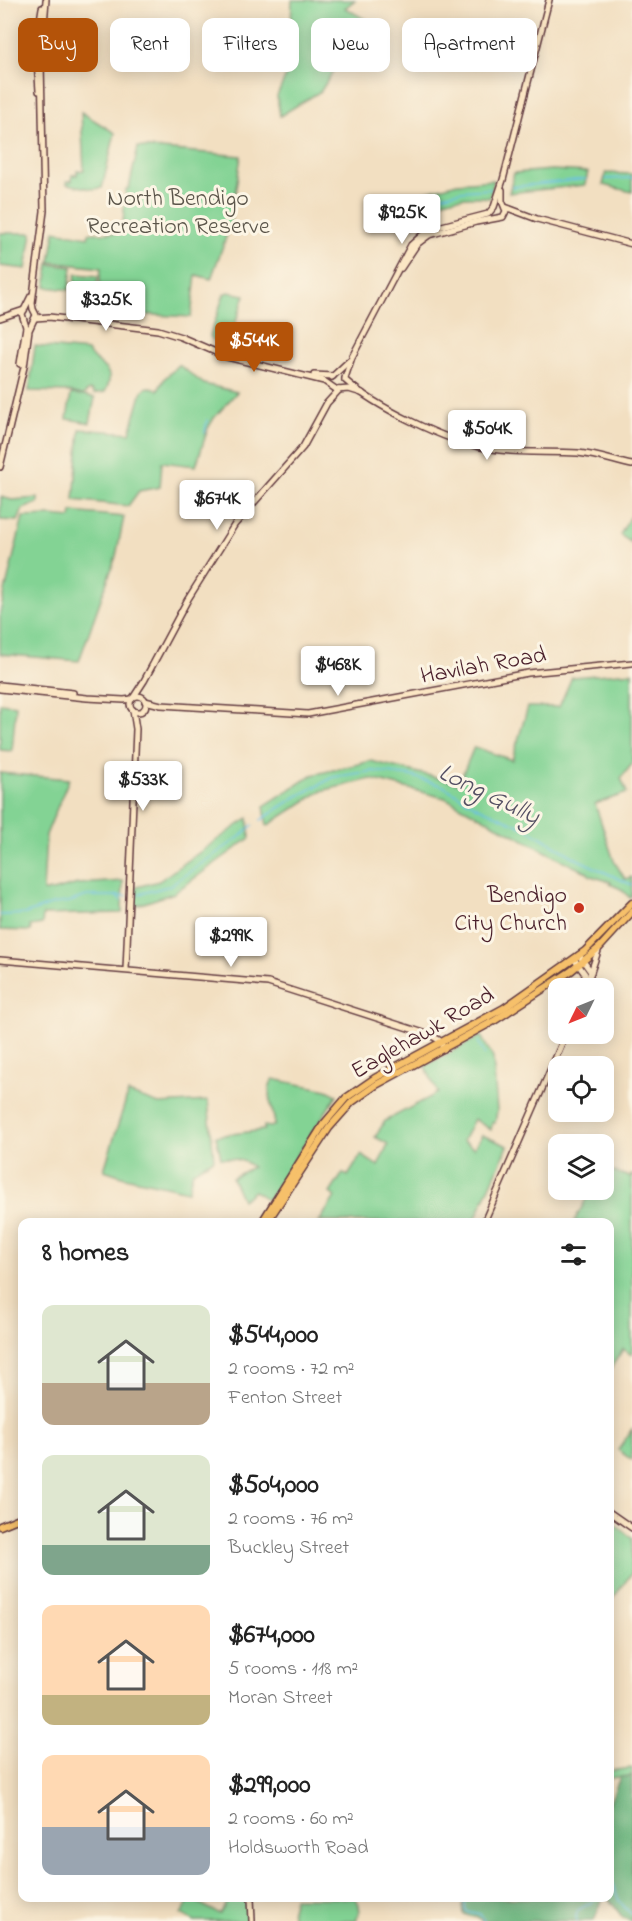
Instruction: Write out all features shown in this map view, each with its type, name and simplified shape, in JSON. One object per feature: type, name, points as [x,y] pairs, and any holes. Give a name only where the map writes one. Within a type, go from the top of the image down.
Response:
[{"type":"main road","name":"Eaglehawk Road","points":[[267,1218],[323,1125],[342,1102],[369,1082],[494,1022],[571,971],[632,903]]},
{"type":"main road","name":"Eaglehawk Road","points":[[443,1046],[600,946],[632,912]]},
{"type":"main road","points":[[539,984],[543,985],[571,971]]},
{"type":"main road","points":[[0,1526],[18,1519]]},
{"type":"street","points":[[0,467],[24,367],[29,330],[35,319],[33,289],[44,204],[39,41],[45,0]]},
{"type":"street","points":[[497,218],[493,208],[504,180],[549,0]]},
{"type":"street","points":[[504,180],[505,215]]},
{"type":"street","points":[[126,970],[136,729],[130,704],[132,698],[144,681],[188,599],[235,524],[300,451],[327,403],[346,384],[345,379],[352,357],[405,255],[419,239],[438,227],[484,216],[497,205],[516,213],[632,244]]},
{"type":"street","points":[[419,239],[442,230],[505,215],[537,219]]},
{"type":"street","points":[[16,397],[26,330],[22,315],[33,289]]},
{"type":"street","points":[[2,317],[24,310],[34,310],[158,327],[182,334],[229,355],[313,375],[341,375],[362,393],[426,428],[469,445],[494,450],[594,455],[632,465]]},
{"type":"street","points":[[2,317],[29,322],[49,317],[159,330],[226,357],[362,393]]},
{"type":"street","points":[[327,403],[334,375],[352,357]]},
{"type":"street","name":"Havilah Road","points":[[144,699],[161,705],[308,714],[528,673],[632,663]]},
{"type":"street","points":[[136,729],[143,710],[144,681]]},
{"type":"street","points":[[0,687],[113,700],[137,696],[144,699]]},
{"type":"street","points":[[113,700],[137,712],[143,710]]},
{"type":"street","name":"Havilah Road","points":[[143,710],[161,705]]},
{"type":"street","points":[[588,978],[600,946]]},
{"type":"street","points":[[0,960],[268,984],[430,1035],[443,1046]]},
{"type":"street","points":[[579,960],[591,972]]},
{"type":"street","points":[[579,960],[585,978]]},
{"type":"street","points":[[486,1218],[562,1044]]},
{"type":"street","points":[[614,1515],[632,1528]]},
{"type":"street","points":[[251,1902],[252,1921]]},
{"type":"green space","points":[[292,0],[355,0],[345,8],[363,18],[311,18],[311,72],[333,72],[321,91],[280,116],[277,96],[288,72],[299,72],[299,18],[291,18]]},
{"type":"green space","points":[[81,112],[115,133],[102,188],[92,189],[67,184],[67,181],[72,181],[72,175],[77,175],[77,171],[84,170]]},
{"type":"green space","name":"North Bendigo Recreation Reserve","points":[[138,147],[241,156],[230,226],[211,279],[196,275],[191,317],[97,312],[101,268],[50,262],[55,231],[88,237],[89,233],[122,233],[126,189],[129,188]]},
{"type":"green space","points":[[552,170],[588,172],[585,185],[509,193],[514,173]]},
{"type":"green space","points":[[606,173],[632,174],[632,192],[603,185]]},
{"type":"green space","points":[[494,180],[490,198],[453,199],[417,210],[418,194],[457,183]]},
{"type":"green space","points":[[0,233],[32,233],[26,269],[0,266]]},
{"type":"green space","points":[[49,264],[72,267],[69,290],[46,287]]},
{"type":"green space","points":[[76,274],[98,276],[95,298],[73,295]]},
{"type":"green space","points":[[228,292],[245,295],[227,347],[210,336],[224,294]]},
{"type":"green space","points":[[35,346],[88,351],[91,357],[108,372],[109,383],[105,392],[94,394],[89,390],[83,395],[95,398],[90,423],[67,419],[71,394],[82,395],[71,392],[29,391]]},
{"type":"green space","points":[[179,365],[204,384],[237,392],[208,428],[196,466],[162,462],[160,487],[139,491],[128,506],[74,500],[80,429],[130,433],[142,391],[148,387],[158,390],[165,378]]},
{"type":"green space","points":[[1,497],[12,500],[38,498],[38,503],[23,509],[18,521],[0,520]]},
{"type":"green space","points":[[72,512],[124,517],[116,556],[79,661],[0,654],[0,612],[23,517],[71,518]]},
{"type":"green space","points":[[632,513],[632,543],[620,535]]},
{"type":"green space","points":[[632,672],[632,764],[621,778],[627,793],[595,804],[614,861],[625,879],[632,877],[632,896],[630,898],[621,889],[610,884],[611,882],[591,876],[445,798],[371,779],[321,791],[267,826],[264,806],[312,775],[371,761],[459,783],[474,747],[512,760],[528,707],[559,707],[572,677]]},
{"type":"green space","points":[[0,703],[16,705],[12,751],[0,750]]},
{"type":"green space","points":[[0,773],[69,779],[46,835],[43,891],[78,884],[123,881],[122,913],[43,915],[42,924],[30,926],[31,931],[0,930]]},
{"type":"green space","points":[[248,818],[250,838],[174,893],[135,906],[133,893],[137,887],[159,881]]},
{"type":"green space","points":[[481,1036],[493,1058],[497,1111],[495,1123],[492,1122],[491,1130],[474,1119],[463,1141],[474,1148],[482,1135],[508,1146],[476,1218],[322,1218],[335,1197],[330,1193],[343,1173],[348,1176],[361,1155],[378,1166],[388,1144],[375,1137],[385,1121],[438,1093],[425,1066]]},
{"type":"green space","points":[[273,1079],[327,1090],[337,1095],[268,1200],[254,1191],[242,1200],[232,1178],[252,1167],[241,1161],[221,1158],[216,1136],[264,1130],[264,1126],[275,1125],[269,1096]]},
{"type":"green space","points":[[128,1093],[159,1104],[208,1101],[214,1159],[193,1171],[188,1191],[104,1170]]},
{"type":"green space","points":[[614,1172],[630,1177],[632,1173],[632,1355],[623,1349],[614,1363],[614,1218],[576,1218],[586,1200],[614,1200]]},
{"type":"green space","points":[[632,1429],[632,1460],[618,1450]]},
{"type":"green space","points":[[614,1523],[632,1538],[632,1573],[614,1597]]},
{"type":"green space","points":[[632,1768],[632,1776],[614,1778],[614,1770]]},
{"type":"green space","points":[[632,1776],[632,1921],[623,1918],[611,1902],[614,1902],[614,1792],[620,1777]]},
{"type":"green space","points":[[189,1902],[197,1902],[220,1914],[227,1902],[247,1902],[248,1921],[195,1921],[181,1914]]},
{"type":"green space","points":[[293,1902],[359,1903],[356,1921],[293,1921],[291,1909]]},
{"type":"green space","points":[[462,1902],[601,1902],[594,1921],[481,1921],[481,1919],[464,1914]]},
{"type":"waterway","points":[[606,179],[632,178]]},
{"type":"waterway","points":[[512,187],[586,179]]},
{"type":"waterway","points":[[418,201],[461,191],[491,189]]},
{"type":"waterway","points":[[205,433],[207,420]]},
{"type":"waterway","name":"Long Gully","points":[[261,820],[296,797],[334,777],[373,771],[411,776],[443,786],[478,807],[529,830],[579,860],[632,885]]},
{"type":"waterway","name":"Long Gully","points":[[132,896],[169,886],[237,839],[253,825]]},
{"type":"waterway","name":"Long Gully","points":[[0,915],[25,914],[87,896],[127,896]]},
{"type":"waterway","name":"Long Gully","points":[[116,896],[122,901]]},
{"type":"waterway","points":[[478,1041],[485,1055]]},
{"type":"waterway","points":[[614,1887],[619,1901],[632,1915]]},
{"type":"waterway","points":[[465,1902],[466,1911],[480,1914],[484,1921]]},
{"type":"waterway","points":[[577,1921],[578,1910],[592,1902]]},
{"type":"place","name":"Bendigo City Church","points":[[579,908]]}]
